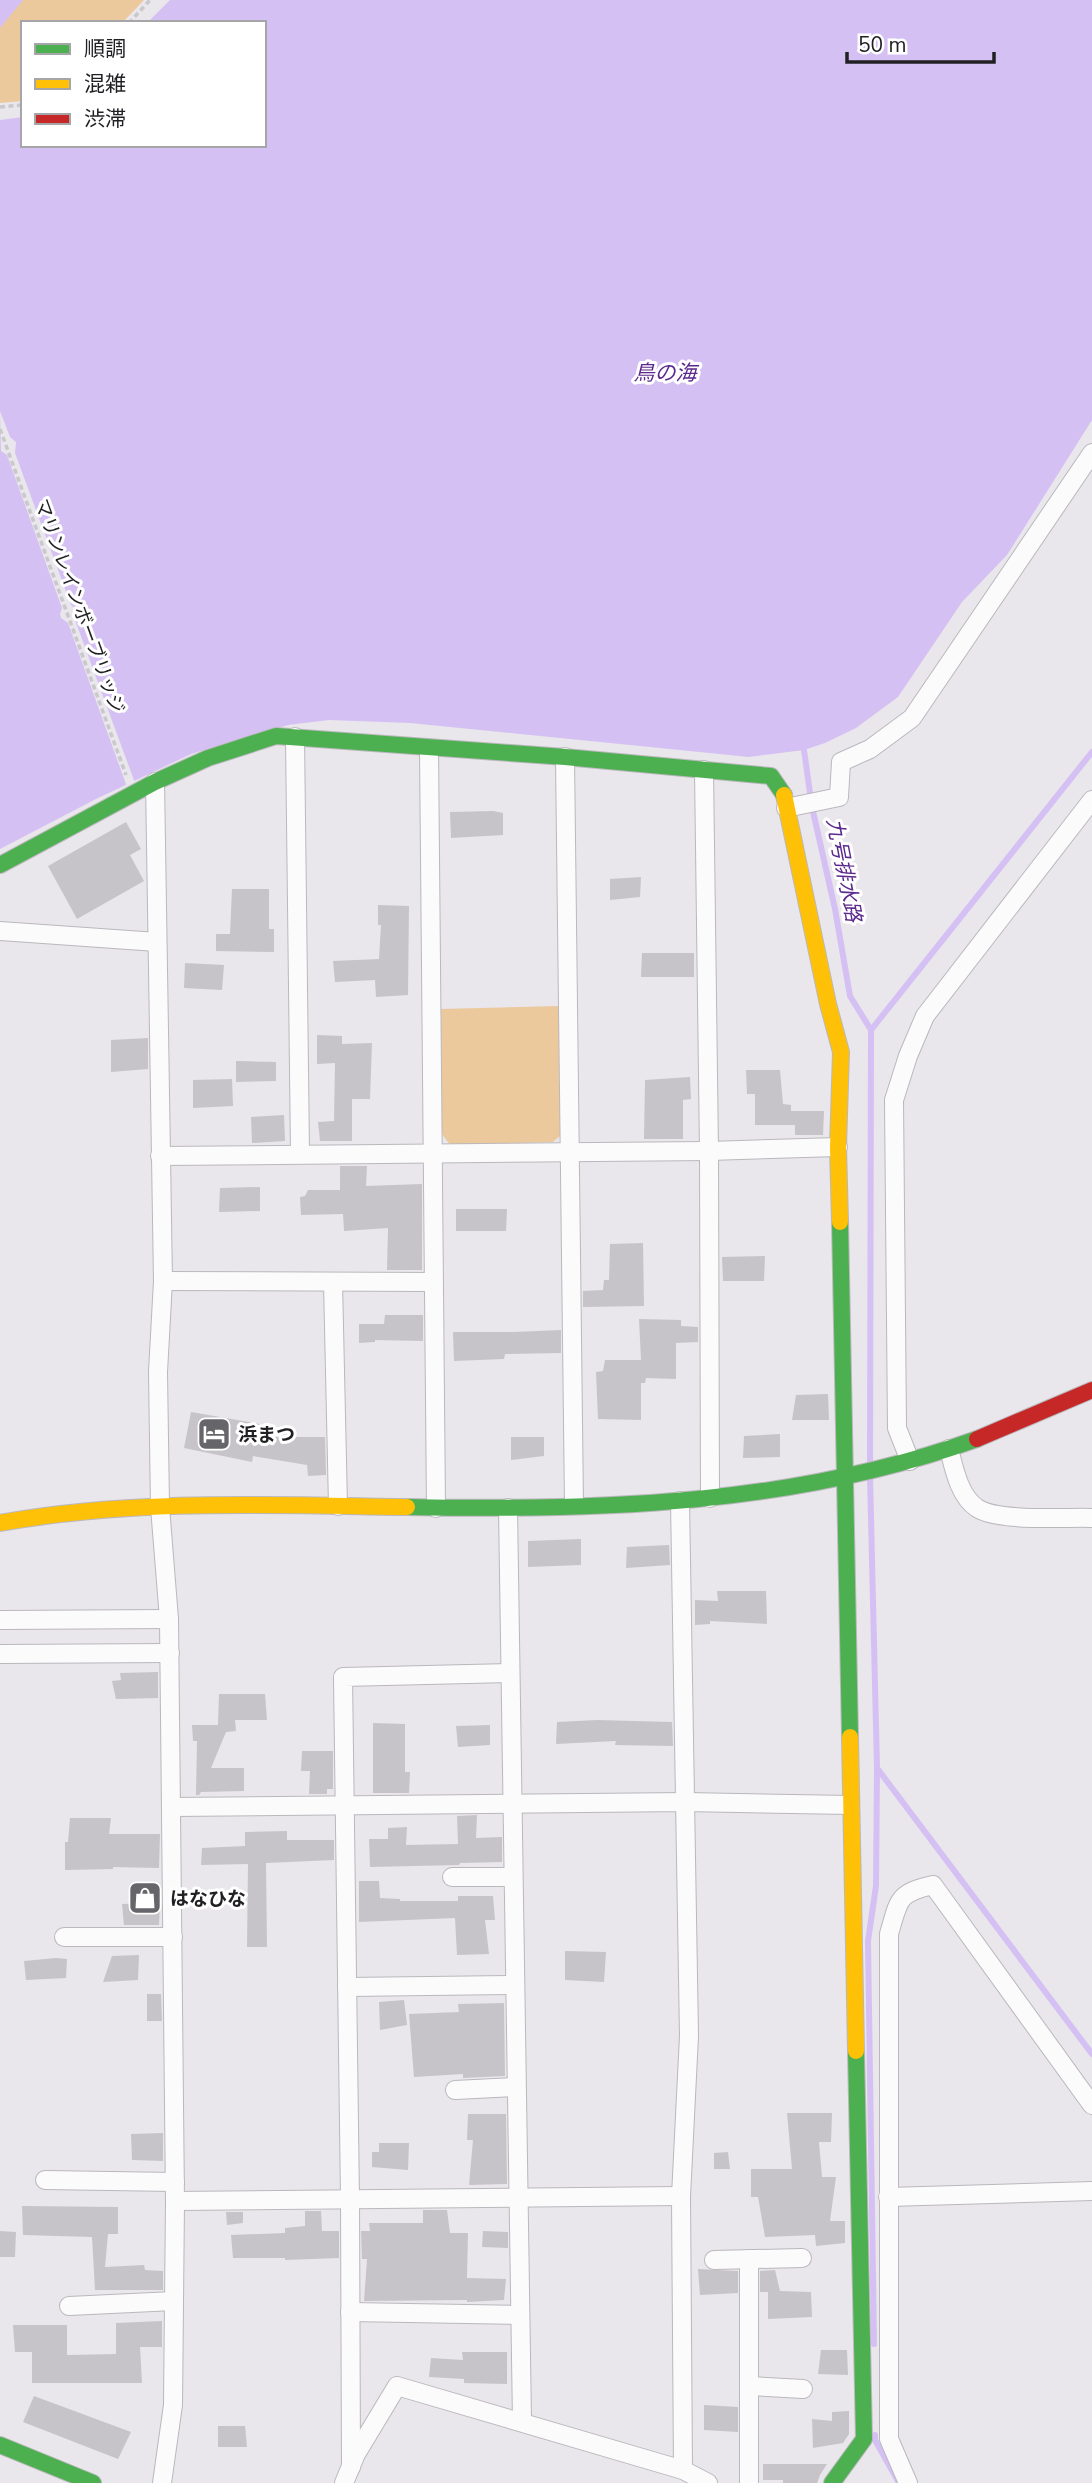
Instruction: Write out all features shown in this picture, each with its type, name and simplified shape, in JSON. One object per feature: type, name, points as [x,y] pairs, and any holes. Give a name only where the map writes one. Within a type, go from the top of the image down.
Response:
[{"type":"street","points":[[792,807],[839,797],[841,762],[870,749],[912,718],[1092,453]]},
{"type":"street","points":[[0,865],[155,782],[208,758],[276,737],[565,757],[771,776],[792,807],[828,1004],[841,1052],[838,1147],[852,1476],[850,1805],[864,2439],[832,2483]]},
{"type":"street","points":[[295,737],[300,1153]]},
{"type":"street","points":[[429,748],[436,1508]]},
{"type":"street","points":[[565,757],[575,1505]]},
{"type":"street","points":[[704,770],[710,1498]]},
{"type":"street","points":[[155,782],[163,1282],[158,1372],[160,1507],[170,1653],[175,2182],[173,2404],[162,2483]]},
{"type":"street","points":[[910,1461],[897,1428],[894,1100],[925,1016],[1092,800]]},
{"type":"street","points":[[0,931],[157,942]]},
{"type":"street","points":[[159,1156],[709,1151],[838,1147]]},
{"type":"street","points":[[163,1282],[433,1282]]},
{"type":"street","points":[[333,1282],[338,1506]]},
{"type":"street","points":[[0,1522],[28,1517],[160,1507],[508,1508],[710,1498],[852,1476],[910,1461],[1017,1424],[1092,1390]]},
{"type":"street","points":[[949,1449],[963,1491],[977,1508],[1004,1517],[1092,1518]]},
{"type":"street","points":[[680,1501],[689,2036],[681,2196],[682,2470]]},
{"type":"street","points":[[508,1508],[522,2421]]},
{"type":"street","points":[[0,1620],[169,1619]]},
{"type":"street","points":[[0,1654],[170,1653]]},
{"type":"street","points":[[347,2475],[350,2199],[344,1677],[510,1673]]},
{"type":"street","points":[[172,1807],[686,1802],[850,1805]]},
{"type":"street","points":[[452,1877],[513,1877]]},
{"type":"street","points":[[908,2483],[889,2439],[889,1934],[898,1901],[911,1890],[933,1885],[1092,2105]]},
{"type":"street","points":[[64,1937],[173,1937]]},
{"type":"street","points":[[347,1987],[514,1985]]},
{"type":"street","points":[[455,2091],[516,2087]]},
{"type":"street","points":[[46,2180],[175,2182]]},
{"type":"street","points":[[888,2197],[1092,2191]]},
{"type":"street","points":[[175,2201],[681,2196]]},
{"type":"street","points":[[714,2260],[802,2258]]},
{"type":"street","points":[[749,2483],[750,2259]]},
{"type":"street","points":[[69,2306],[174,2301]]},
{"type":"street","points":[[350,2312],[520,2315]]},
{"type":"street","points":[[347,2475],[397,2386],[682,2470],[708,2483]]},
{"type":"street","points":[[750,2386],[803,2389]]},
{"type":"street","points":[[0,2445],[93,2483]]},
{"type":"path","points":[[131,21],[150,0]]},
{"type":"path","points":[[0,107],[21,105]]},
{"type":"path","name":"マリンレインボーブリッジ","points":[[0,429],[133,793]]},
{"type":"shaded area","points":[[0,0],[144,0],[124,21],[21,21],[21,101],[0,103]]},
{"type":"shaded area","points":[[559,1006],[561,1135],[553,1142],[450,1145],[442,1134],[441,1009]]},
{"type":"water","points":[[0,0],[23,0],[0,28]]},
{"type":"water","name":"鳥の海","points":[[170,0],[1092,0],[1092,420],[1007,555],[962,602],[898,697],[856,728],[825,743],[804,750],[749,757],[410,723],[329,720],[288,725],[191,754],[0,849],[0,120],[21,117],[21,147],[266,147],[266,21],[149,21]]},
{"type":"pier","points":[[0,411],[10,437],[16,442],[15,453],[71,605],[76,609],[75,620],[135,783],[127,787],[68,623],[61,618],[62,608],[7,455],[1,451]]},
{"type":"building","points":[[450,812],[503,813],[503,835],[451,838]]},
{"type":"building","points":[[126,822],[141,849],[130,855],[144,881],[77,919],[48,866]]},
{"type":"building","points":[[641,877],[640,897],[610,900],[610,879]]},
{"type":"building","points":[[232,889],[269,889],[269,929],[274,929],[274,952],[216,951],[216,934],[230,934]]},
{"type":"building","points":[[378,905],[409,906],[408,995],[376,997],[375,980],[335,982],[333,961],[379,959],[381,925],[378,925]]},
{"type":"building","points":[[642,953],[694,953],[694,977],[641,977]]},
{"type":"building","points":[[185,963],[224,965],[222,990],[184,988]]},
{"type":"building","points":[[317,1035],[342,1036],[342,1044],[372,1043],[370,1099],[352,1099],[352,1141],[320,1141],[318,1122],[334,1121],[335,1063],[317,1064]]},
{"type":"building","points":[[148,1038],[148,1069],[111,1072],[111,1040]]},
{"type":"building","points":[[236,1061],[276,1062],[276,1081],[236,1082]]},
{"type":"building","points":[[746,1070],[780,1070],[783,1104],[791,1105],[791,1111],[824,1111],[823,1135],[795,1135],[795,1125],[755,1125],[755,1094],[747,1094]]},
{"type":"building","points":[[690,1077],[691,1099],[683,1100],[683,1139],[644,1139],[645,1080]]},
{"type":"building","points":[[232,1079],[233,1106],[193,1108],[193,1080]]},
{"type":"building","points":[[284,1115],[285,1141],[252,1143],[251,1117]]},
{"type":"building","points":[[340,1166],[367,1166],[366,1186],[422,1184],[422,1270],[387,1270],[388,1228],[344,1231],[343,1214],[301,1215],[300,1197],[305,1196],[308,1190],[340,1190]]},
{"type":"building","points":[[260,1187],[260,1211],[219,1212],[220,1188]]},
{"type":"building","points":[[456,1209],[507,1209],[506,1231],[456,1231]]},
{"type":"building","points":[[643,1243],[644,1306],[583,1307],[583,1291],[603,1290],[604,1280],[609,1280],[610,1244]]},
{"type":"building","points":[[765,1256],[764,1281],[723,1281],[722,1257]]},
{"type":"building","points":[[385,1315],[423,1315],[423,1341],[375,1340],[359,1343],[359,1324],[384,1324]]},
{"type":"building","points":[[639,1319],[681,1320],[681,1326],[698,1327],[698,1342],[676,1343],[676,1379],[646,1378],[645,1383],[641,1383],[641,1420],[598,1419],[596,1372],[603,1371],[605,1360],[641,1360]]},
{"type":"building","points":[[561,1330],[561,1353],[505,1354],[504,1359],[454,1361],[453,1332]]},
{"type":"building","points":[[828,1394],[829,1420],[792,1420],[796,1395]]},
{"type":"building","points":[[191,1412],[260,1424],[257,1437],[325,1437],[326,1475],[308,1476],[307,1465],[253,1456],[252,1462],[184,1448]]},
{"type":"building","points":[[780,1434],[780,1457],[743,1458],[744,1436]]},
{"type":"building","points":[[511,1437],[544,1437],[544,1456],[511,1460]]},
{"type":"building","points":[[581,1539],[581,1565],[528,1567],[528,1541]]},
{"type":"building","points":[[669,1545],[670,1565],[626,1568],[627,1547]]},
{"type":"building","points":[[717,1591],[766,1591],[767,1624],[710,1621],[710,1624],[695,1625],[695,1600],[718,1601]]},
{"type":"building","points":[[158,1672],[158,1698],[116,1699],[112,1681],[121,1680],[120,1673]]},
{"type":"building","points":[[219,1694],[265,1694],[267,1720],[235,1720],[236,1731],[226,1732],[211,1768],[244,1768],[244,1791],[201,1792],[196,1795],[197,1741],[193,1741],[192,1725],[218,1725]]},
{"type":"building","points":[[557,1722],[672,1722],[673,1746],[615,1745],[616,1741],[556,1744]]},
{"type":"building","points":[[373,1723],[405,1724],[405,1772],[410,1772],[409,1793],[373,1793]]},
{"type":"building","points":[[490,1725],[490,1745],[458,1747],[456,1726]]},
{"type":"building","points":[[302,1751],[333,1751],[333,1789],[327,1789],[327,1794],[309,1794],[310,1771],[301,1771]]},
{"type":"building","points":[[477,1815],[476,1838],[502,1837],[502,1862],[370,1867],[369,1839],[388,1839],[388,1828],[407,1827],[406,1845],[458,1844],[457,1816]]},
{"type":"building","points":[[70,1818],[111,1818],[109,1834],[160,1834],[159,1868],[65,1870],[65,1842],[68,1842]]},
{"type":"building","points":[[287,1831],[287,1840],[334,1840],[334,1860],[266,1863],[267,1947],[247,1947],[248,1864],[201,1865],[202,1848],[245,1846],[245,1832]]},
{"type":"building","points":[[359,1881],[379,1881],[380,1898],[400,1901],[458,1901],[458,1896],[493,1896],[495,1920],[485,1920],[489,1954],[457,1955],[455,1918],[359,1922]]},
{"type":"building","points":[[160,1903],[159,1925],[124,1925],[122,1904]]},
{"type":"building","points":[[565,1951],[606,1952],[604,1982],[565,1980]]},
{"type":"building","points":[[139,1955],[138,1980],[103,1982],[112,1956]]},
{"type":"building","points":[[67,1959],[66,1978],[26,1980],[24,1961]]},
{"type":"building","points":[[147,1994],[161,1994],[162,2021],[147,2021]]},
{"type":"building","points":[[404,2000],[407,2025],[380,2030],[379,2002]]},
{"type":"building","points":[[504,2003],[505,2076],[463,2078],[463,2074],[414,2077],[409,2014],[459,2012],[458,2004]]},
{"type":"building","points":[[787,2113],[832,2113],[831,2142],[819,2142],[822,2177],[836,2177],[830,2221],[845,2221],[845,2243],[816,2246],[815,2235],[765,2237],[758,2197],[751,2197],[751,2169],[792,2169]]},
{"type":"building","points":[[468,2114],[506,2114],[507,2184],[469,2185],[473,2140],[467,2140]]},
{"type":"building","points":[[163,2133],[163,2161],[132,2160],[131,2134]]},
{"type":"building","points":[[379,2143],[409,2143],[408,2170],[372,2167],[372,2152],[379,2152]]},
{"type":"building","points":[[728,2152],[730,2169],[714,2169],[714,2153]]},
{"type":"building","points":[[22,2206],[118,2207],[118,2234],[108,2234],[105,2267],[144,2265],[145,2270],[163,2271],[163,2290],[95,2290],[92,2237],[23,2235]]},
{"type":"building","points":[[423,2210],[447,2210],[450,2233],[468,2233],[467,2278],[506,2279],[504,2300],[364,2301],[367,2259],[362,2259],[361,2231],[370,2231],[369,2223],[423,2223]]},
{"type":"building","points":[[305,2211],[321,2211],[322,2231],[339,2231],[339,2258],[233,2258],[231,2235],[285,2233],[285,2228],[305,2226]]},
{"type":"building","points":[[226,2212],[243,2212],[243,2223],[227,2225]]},
{"type":"building","points":[[0,2231],[16,2232],[15,2257],[0,2257]]},
{"type":"building","points":[[483,2231],[508,2232],[508,2248],[482,2247]]},
{"type":"building","points":[[698,2269],[738,2271],[738,2293],[700,2295]]},
{"type":"building","points":[[775,2270],[780,2291],[811,2292],[812,2317],[768,2319],[768,2292],[760,2292],[760,2271]]},
{"type":"building","points":[[162,2321],[162,2347],[140,2347],[142,2383],[32,2383],[32,2352],[15,2352],[13,2325],[67,2325],[67,2355],[116,2354],[116,2323]]},
{"type":"building","points":[[821,2350],[847,2350],[848,2375],[818,2374]]},
{"type":"building","points":[[462,2352],[507,2352],[507,2384],[464,2383],[464,2379],[429,2377],[431,2358],[463,2360]]},
{"type":"building","points":[[34,2396],[131,2432],[118,2459],[23,2422]]},
{"type":"building","points":[[704,2405],[738,2407],[738,2432],[704,2430]]},
{"type":"building","points":[[849,2411],[849,2434],[843,2443],[813,2448],[812,2419],[832,2421],[832,2412]]},
{"type":"building","points":[[218,2426],[245,2426],[247,2447],[218,2447]]},
{"type":"building","points":[[763,2464],[827,2464],[817,2483],[783,2483],[783,2480],[763,2480]]},
{"type":"waterway","name":"九号排水路","points":[[801,745],[850,996],[871,1030],[870,1465]]},
{"type":"waterway","points":[[871,1030],[1092,752]]},
{"type":"waterway","points":[[870,1476],[877,1768],[1092,2054]]},
{"type":"waterway","points":[[874,2344],[868,1941],[876,1886],[877,1768]]},
{"type":"waterway","points":[[875,2435],[875,2440],[899,2483]]},
{"type":"traffic: fast","points":[[0,865],[155,782],[208,758],[276,736],[565,757],[771,776],[784,795]]},
{"type":"traffic: fast","points":[[840,1222],[850,1737]]},
{"type":"traffic: fast","points":[[407,1507],[623,1505],[767,1491],[908,1461],[977,1439]]},
{"type":"traffic: fast","points":[[832,2483],[864,2439],[856,2051]]},
{"type":"traffic: fast","points":[[0,2445],[93,2483]]},
{"type":"traffic: slow","points":[[784,795],[828,1004],[841,1052],[838,1147],[840,1222]]},
{"type":"traffic: slow","points":[[0,1523],[50,1515],[152,1507],[407,1507]]},
{"type":"traffic: slow","points":[[850,1737],[856,2051]]},
{"type":"traffic: jam","points":[[977,1439],[1092,1390]]},
{"type":"place","name":"浜まつ","points":[[214,1434]]},
{"type":"place","name":"はなひな","points":[[145,1898]]}]
